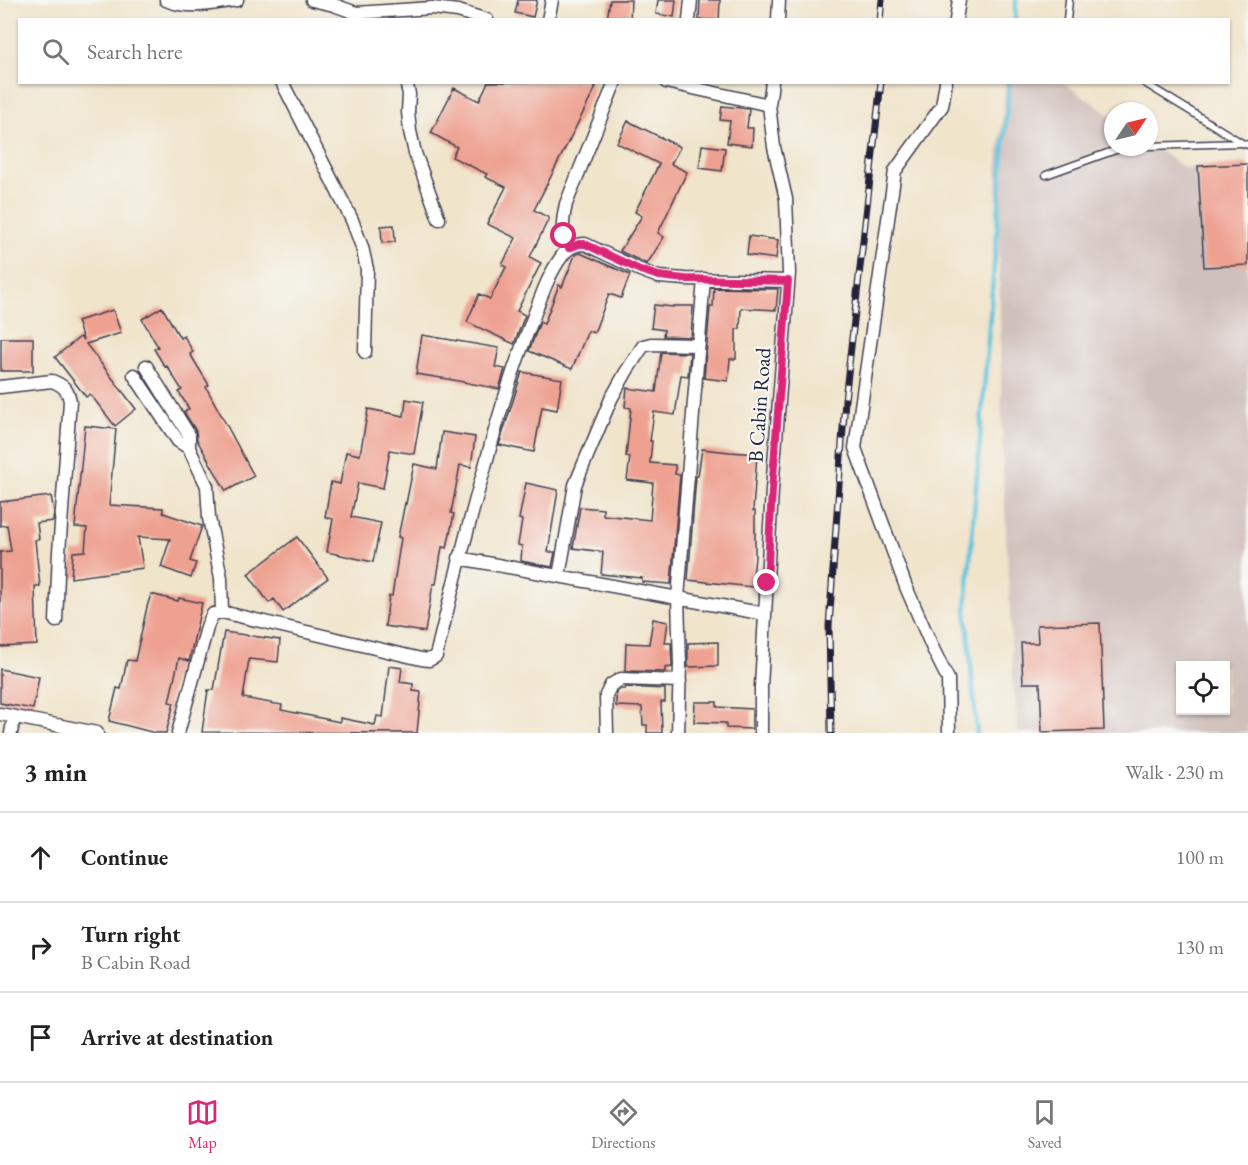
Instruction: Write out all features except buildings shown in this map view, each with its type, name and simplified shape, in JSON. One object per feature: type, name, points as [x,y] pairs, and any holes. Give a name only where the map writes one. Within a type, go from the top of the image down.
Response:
[{"type":"street","points":[[166,0],[177,4],[201,5],[237,0]]},
{"type":"street","points":[[312,0],[371,16],[432,8],[458,11],[481,18]]},
{"type":"street","points":[[548,18],[552,0]]},
{"type":"street","points":[[689,18],[691,0]]},
{"type":"street","points":[[778,18],[779,0]]},
{"type":"street","points":[[956,18],[959,0]]},
{"type":"street","points":[[347,18],[356,13]]},
{"type":"street","points":[[283,84],[352,220],[362,247],[367,269],[365,352]]},
{"type":"street","points":[[406,84],[410,131],[415,153],[439,219]]},
{"type":"street","points":[[569,248],[564,236],[563,220],[566,204],[614,84]]},
{"type":"street","points":[[682,84],[770,105]]},
{"type":"street","name":"B Cabin Road","points":[[761,733],[761,687],[772,490],[788,281],[786,199],[774,147],[770,105],[772,84]]},
{"type":"street","points":[[946,84],[942,106],[895,171],[855,448],[906,587],[948,679],[949,733]]},
{"type":"street","points":[[178,733],[208,624],[213,614],[222,612],[429,660],[436,656],[459,558],[516,361],[550,278],[569,248],[585,244],[640,270],[659,276],[788,281]]},
{"type":"street","points":[[678,733],[680,664],[678,598],[704,279]]},
{"type":"street","points":[[559,576],[576,486],[611,399],[626,372],[643,346],[651,344],[698,345]]},
{"type":"street","points":[[146,366],[189,435],[189,448],[207,486],[208,518],[221,578],[222,612]]},
{"type":"street","points":[[134,375],[178,441],[189,448]]},
{"type":"street","points":[[0,387],[52,381],[60,384],[68,392],[70,401],[56,621]]},
{"type":"street","points":[[459,558],[765,614]]},
{"type":"street","points":[[607,733],[606,695],[611,685],[621,679],[680,681]]},
{"type":"street","points":[[0,714],[97,733]]},
{"type":"street","points":[[11,733],[14,717]]},
{"type":"lane","points":[[1067,18],[1069,0]]},
{"type":"lane","points":[[1146,84],[1245,144]]},
{"type":"lane","points":[[1158,146],[1245,144]]},
{"type":"lane","points":[[1046,175],[1104,154]]},
{"type":"shaded area","points":[[1006,84],[1065,84],[1104,111],[1104,156],[1158,156],[1158,149],[1185,168],[1248,163],[1248,733],[1018,733],[1013,680],[1003,466],[997,170]]},
{"type":"waterway","points":[[1015,18],[1016,0]]},
{"type":"waterway","points":[[977,733],[966,610],[1009,84]]},
{"type":"railway","points":[[880,18],[882,0]]},
{"type":"railway","points":[[831,733],[829,626],[845,400],[881,84]]},
{"type":"route","points":[[564,236],[569,248],[585,244],[640,270],[659,276],[685,279],[788,281],[767,583]]}]
